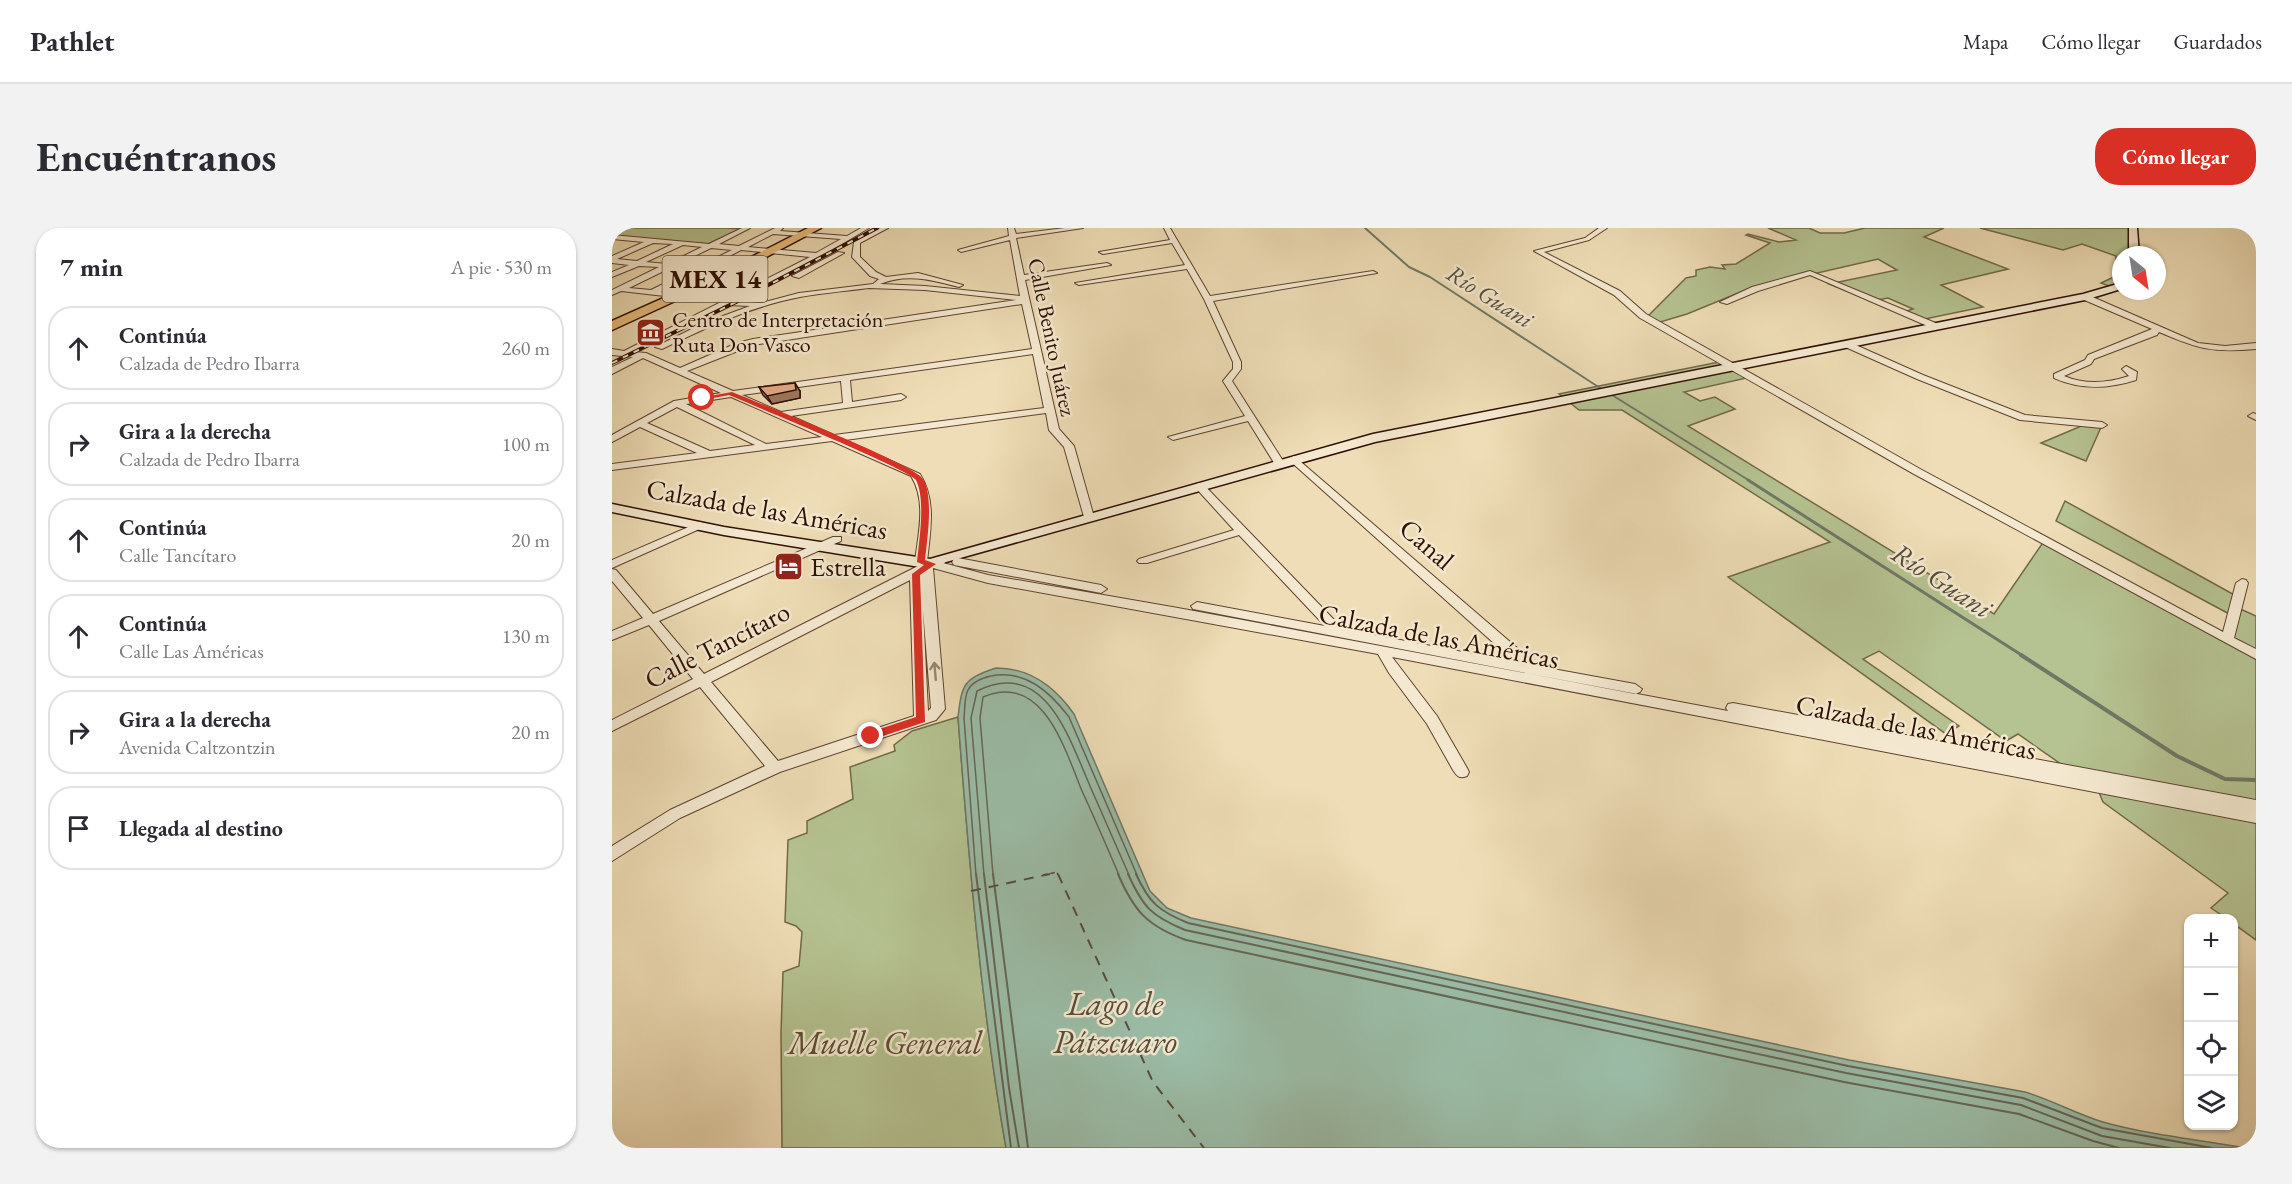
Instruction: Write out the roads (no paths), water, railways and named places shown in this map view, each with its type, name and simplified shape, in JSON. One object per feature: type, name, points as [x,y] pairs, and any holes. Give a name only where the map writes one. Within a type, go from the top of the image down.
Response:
[{"type":"main road","name":"MEX 14","points":[[612,326],[730,272],[816,228]]},
{"type":"main road","points":[[2133,228],[2134,246]]},
{"type":"main road","points":[[926,564],[1373,438],[2085,297],[2112,289]]},
{"type":"main road","name":"Calzada de las Américas","points":[[612,498],[739,521],[926,564]]},
{"type":"main road","name":"Calzada de las Américas","points":[[612,508],[724,531],[830,542]]},
{"type":"main road","points":[[724,531],[739,521]]},
{"type":"street","points":[[612,371],[762,298],[854,240],[866,228]]},
{"type":"street","points":[[626,353],[791,270],[816,255],[885,228]]},
{"type":"street","points":[[961,250],[1012,232],[1080,228]]},
{"type":"street","points":[[1167,228],[1208,299],[1238,365],[1227,381],[1280,464]]},
{"type":"street","points":[[1604,228],[1587,239],[1538,251],[1617,293],[1643,316],[1918,472],[2256,655]]},
{"type":"street","points":[[612,293],[616,289],[746,229],[776,230],[854,240]]},
{"type":"street","points":[[652,292],[776,230]]},
{"type":"street","name":"Calle Benito Juárez","points":[[1012,232],[1054,430],[1069,446],[1089,517]]},
{"type":"street","points":[[612,237],[816,255]]},
{"type":"street","points":[[612,243],[624,238]]},
{"type":"street","points":[[612,260],[652,240]]},
{"type":"street","points":[[854,240],[856,257],[873,274],[885,279]]},
{"type":"street","points":[[1103,252],[1175,241]]},
{"type":"street","points":[[612,275],[682,243]]},
{"type":"street","points":[[612,260],[730,272]]},
{"type":"street","points":[[1020,278],[1107,265]]},
{"type":"street","points":[[1079,283],[1189,267]]},
{"type":"street","points":[[1208,299],[1373,273]]},
{"type":"street","points":[[1724,302],[1755,289],[1810,273],[1935,326]]},
{"type":"street","points":[[869,286],[885,279],[918,274],[980,293]]},
{"type":"street","points":[[726,302],[747,303],[762,298],[869,286],[980,293],[1025,300]]},
{"type":"street","points":[[616,289],[679,296]]},
{"type":"street","points":[[2085,297],[2211,349],[2256,346]]},
{"type":"street","points":[[680,371],[740,345],[753,342],[1025,300]]},
{"type":"street","points":[[612,318],[626,320]]},
{"type":"street","points":[[2126,369],[2133,374],[2133,378],[2110,383],[2073,384],[2057,376],[2088,362],[2091,357],[2154,333],[2157,328]]},
{"type":"street","points":[[1846,344],[1920,377],[2023,418],[2102,425]]},
{"type":"street","points":[[612,439],[677,403],[730,393],[1037,351]]},
{"type":"street","points":[[612,352],[643,355],[915,474],[921,481],[926,518],[925,630],[938,709],[932,716],[921,720],[775,768],[675,814],[612,854]]},
{"type":"street","points":[[845,377],[848,405]]},
{"type":"street","points":[[781,415],[901,397]]},
{"type":"street","points":[[677,403],[762,446]]},
{"type":"street","points":[[612,467],[831,436],[1049,410]]},
{"type":"street","points":[[1173,437],[1250,418]]},
{"type":"street","points":[[639,423],[706,453]]},
{"type":"street","name":"Canal","points":[[1294,459],[1518,656],[1526,668]]},
{"type":"street","points":[[1199,486],[1334,637]]},
{"type":"street","points":[[612,564],[700,525]]},
{"type":"street","points":[[1143,561],[1241,531]]},
{"type":"street","points":[[612,636],[830,542]]},
{"type":"street","name":"Calzada de las Américas","points":[[926,564],[1334,637],[1366,639],[1526,668],[1663,699]]},
{"type":"street","name":"Calle Tancítaro","points":[[612,726],[926,564]]},
{"type":"street","points":[[612,573],[775,768]]},
{"type":"street","points":[[2227,640],[2242,583]]},
{"type":"street","name":"Calzada de las Américas","points":[[1334,637],[1383,652],[1663,699],[2256,817]]},
{"type":"street","points":[[1383,652],[1401,681],[1432,721],[1448,746],[1449,755],[1462,772]]},
{"type":"street","name":"Calzada de las Américas","points":[[1997,764],[2256,806]]},
{"type":"water","name":"Lago de Pátzcuaro","points":[[996,668],[1031,675],[1059,695],[1067,704],[1074,714],[1150,891],[1167,908],[1191,918],[1849,1060],[2025,1092],[2093,1119],[2120,1127],[2246,1148],[1006,1148],[983,987],[971,879],[958,717],[966,684],[977,676]]},
{"type":"waterway","name":"Río Guani","points":[[1365,228],[1409,267],[1430,277],[1600,388]]},
{"type":"waterway","name":"Río Guani","points":[[1612,395],[1750,481]]},
{"type":"waterway","name":"Río Guani","points":[[1748,480],[2023,656]]},
{"type":"waterway","name":"Río Guani","points":[[2021,655],[2177,756],[2225,779],[2256,780]]},
{"type":"railway","points":[[612,363],[736,302],[877,228]]},
{"type":"place","name":"Centro de Interpretación Ruta Don Vasco","points":[[651,332]]},
{"type":"place","name":"Estrella","points":[[789,566]]},
{"type":"park label","name":"Muelle General","points":[[885,1042]]}]
